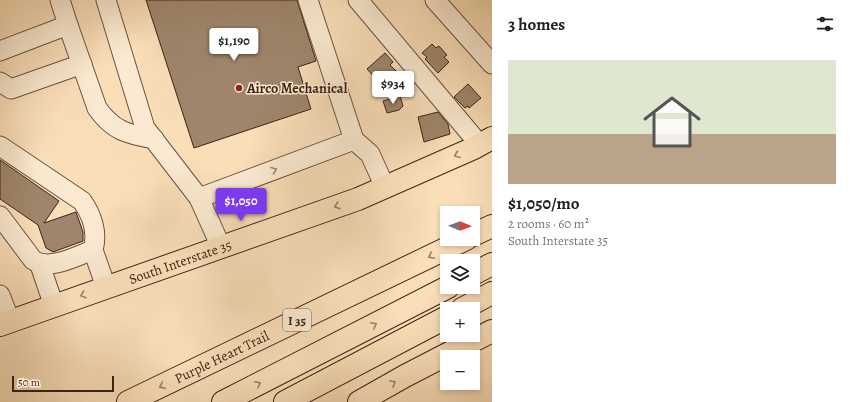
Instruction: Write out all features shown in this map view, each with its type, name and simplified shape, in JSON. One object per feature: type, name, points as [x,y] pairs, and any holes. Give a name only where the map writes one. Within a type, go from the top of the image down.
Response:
[{"type":"main road","name":"South Interstate 35","points":[[5,323],[358,199],[486,141]]},
{"type":"main road","points":[[480,232],[492,226]]},
{"type":"main road","name":"Purple Heart Trail","points":[[128,402],[451,246]]},
{"type":"main road","points":[[480,270],[492,264]]},
{"type":"main road","points":[[223,402],[440,291]]},
{"type":"main road","points":[[475,302],[492,293]]},
{"type":"main road","points":[[359,402],[485,333],[492,310]]},
{"type":"main road","points":[[285,402],[440,321]]},
{"type":"main road","points":[[293,402],[346,380],[440,334]]},
{"type":"street","points":[[60,0],[97,108],[105,119],[116,129],[129,134],[154,139]]},
{"type":"street","points":[[106,0],[145,128],[199,198],[221,247]]},
{"type":"street","points":[[308,0],[354,140],[370,154],[385,187]]},
{"type":"street","points":[[358,0],[486,141]]},
{"type":"street","points":[[435,0],[492,64]]},
{"type":"street","points":[[0,50],[68,25]]},
{"type":"street","points":[[0,82],[11,89],[82,64]]},
{"type":"street","points":[[199,198],[354,140]]},
{"type":"street","points":[[0,146],[82,201],[88,209],[96,235],[93,250],[106,287]]},
{"type":"street","points":[[0,216],[33,260],[40,265],[51,265],[93,250]]},
{"type":"street","points":[[40,265],[54,306]]},
{"type":"street","points":[[0,295],[5,323]]},
{"type":"building","name":"Airco Mechanical","points":[[146,0],[297,0],[316,61],[298,67],[311,109],[194,148]]},
{"type":"building","points":[[432,44],[436,48],[439,46],[447,55],[444,57],[449,62],[438,73],[425,59],[427,57],[422,53]]},
{"type":"building","points":[[385,53],[393,62],[390,65],[399,74],[384,88],[367,69]]},
{"type":"building","points":[[468,84],[481,98],[469,108],[468,106],[465,108],[454,97]]},
{"type":"building","points":[[400,96],[403,106],[399,110],[387,113],[383,101]]},
{"type":"building","points":[[438,112],[448,124],[450,134],[424,142],[418,117]]},
{"type":"building","points":[[0,160],[59,201],[44,223],[76,212],[83,232],[83,241],[53,252],[46,248],[38,225],[0,199]]},
{"type":"place","name":"Airco Mechanical","points":[[239,88]]}]
